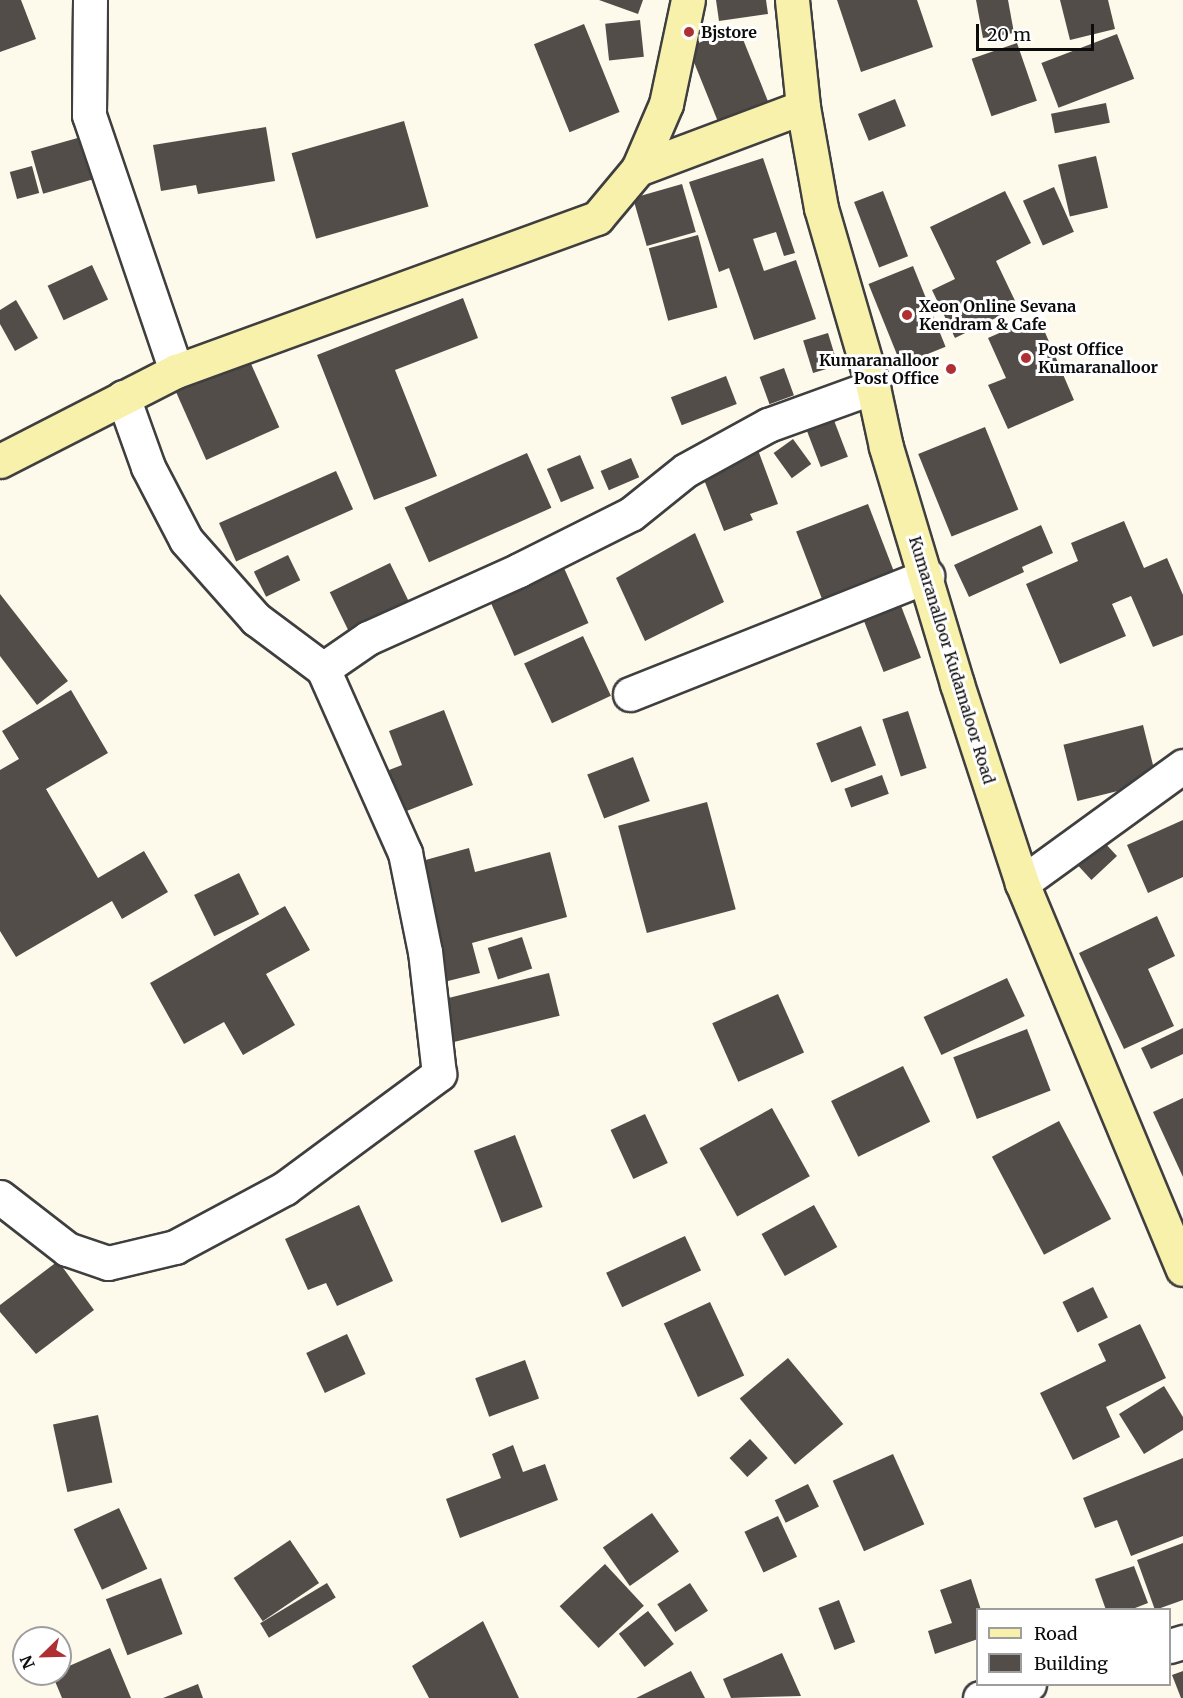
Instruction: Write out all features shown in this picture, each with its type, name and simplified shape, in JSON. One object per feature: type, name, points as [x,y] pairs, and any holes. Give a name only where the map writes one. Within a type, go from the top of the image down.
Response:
[{"type":"main road","points":[[0,461],[176,370],[597,218],[638,169],[666,104],[688,0]]},
{"type":"main road","name":"Kumaranalloor Kudamaloor Road","points":[[798,9],[803,107],[821,208],[873,387],[886,447],[1022,883],[1183,1269]]},
{"type":"main road","points":[[638,169],[803,107]]},
{"type":"street","points":[[90,0],[89,115],[176,370]]},
{"type":"street","points":[[323,669],[368,638],[519,570],[631,514],[686,470],[768,425],[873,387]]},
{"type":"street","points":[[0,1197],[67,1249],[108,1263],[175,1247],[285,1188],[439,1074],[425,952],[405,853],[323,669],[256,619],[186,540],[148,467],[123,397]]},
{"type":"street","points":[[630,694],[927,576]]},
{"type":"street","points":[[1022,883],[1183,766]]},
{"type":"street","points":[[980,1698],[1022,1686]]},
{"type":"building","points":[[0,0],[21,0],[36,39],[0,52]]},
{"type":"building","points":[[599,0],[643,0],[638,14]]},
{"type":"building","points":[[716,0],[766,0],[768,14],[719,21]]},
{"type":"building","points":[[837,0],[917,0],[933,47],[861,72]]},
{"type":"building","points":[[976,0],[1008,0],[1014,33],[983,38]]},
{"type":"building","points":[[1060,0],[1108,0],[1115,29],[1070,40]]},
{"type":"building","points":[[640,20],[644,57],[609,60],[605,24]]},
{"type":"building","points":[[584,24],[620,112],[570,132],[534,44]]},
{"type":"building","points":[[738,27],[768,101],[718,121],[688,47]]},
{"type":"building","points":[[1117,34],[1134,79],[1059,108],[1041,63]]},
{"type":"building","points":[[1017,43],[1037,101],[991,116],[972,59]]},
{"type":"building","points":[[895,99],[906,126],[869,141],[858,114]]},
{"type":"building","points":[[1106,103],[1110,123],[1055,133],[1051,114]]},
{"type":"building","points":[[404,121],[429,207],[316,239],[292,153]]},
{"type":"building","points":[[266,127],[275,181],[198,194],[196,185],[161,191],[153,145]]},
{"type":"building","points":[[81,137],[93,179],[43,194],[31,151]]},
{"type":"building","points":[[1096,156],[1108,208],[1070,216],[1058,165]]},
{"type":"building","points":[[763,158],[795,253],[784,256],[776,232],[753,239],[764,271],[796,260],[816,319],[754,340],[729,268],[719,272],[689,182]]},
{"type":"building","points":[[32,166],[39,193],[17,199],[10,172]]},
{"type":"building","points":[[682,184],[696,232],[647,246],[633,198]]},
{"type":"building","points":[[1054,187],[1074,232],[1043,246],[1023,201]]},
{"type":"building","points":[[883,191],[908,256],[879,267],[854,202]]},
{"type":"building","points":[[1005,191],[1031,243],[996,261],[1018,307],[955,338],[932,290],[955,279],[930,227]]},
{"type":"building","points":[[698,235],[717,307],[668,321],[649,248]]},
{"type":"building","points":[[92,265],[108,299],[64,320],[48,286]]},
{"type":"building","name":"Xeon Online Sevana Kendram & Cafe","points":[[913,266],[946,347],[901,365],[868,284]]},
{"type":"building","points":[[463,298],[478,338],[395,370],[437,476],[374,500],[317,355]]},
{"type":"building","points":[[16,300],[38,338],[15,351],[0,324],[0,310]]},
{"type":"building","name":"Post Office Kumaranalloor","points":[[1038,316],[1074,400],[1008,429],[988,385],[1006,378],[988,338]]},
{"type":"building","points":[[828,333],[838,366],[813,373],[803,341]]},
{"type":"building","points":[[248,357],[279,427],[206,460],[175,390]]},
{"type":"building","points":[[784,368],[794,395],[769,404],[760,377]]},
{"type":"building","points":[[726,376],[737,404],[682,425],[671,397]]},
{"type":"building","points":[[830,410],[848,457],[821,467],[803,420]]},
{"type":"building","points":[[985,427],[1018,510],[952,536],[918,454]]},
{"type":"building","points":[[793,439],[811,464],[792,478],[774,453]]},
{"type":"building","points":[[758,450],[778,504],[750,514],[753,520],[724,531],[701,472]]},
{"type":"building","points":[[527,453],[551,508],[429,562],[405,508]]},
{"type":"building","points":[[580,455],[594,488],[561,502],[547,469]]},
{"type":"building","points":[[631,458],[639,477],[609,490],[601,471]]},
{"type":"building","points":[[336,471],[353,509],[236,561],[219,523]]},
{"type":"building","points":[[868,504],[896,578],[824,605],[796,532]]},
{"type":"building","points":[[1124,521],[1144,568],[1167,558],[1183,595],[1183,635],[1153,647],[1131,596],[1112,604],[1126,636],[1060,664],[1026,584],[1078,561],[1071,543]]},
{"type":"building","points":[[1041,525],[1053,553],[1022,567],[1024,572],[969,597],[954,565]]},
{"type":"building","points":[[695,533],[724,602],[645,641],[616,578]]},
{"type":"building","points":[[288,555],[300,580],[266,597],[254,572]]},
{"type":"building","points":[[560,559],[588,623],[514,656],[486,592]]},
{"type":"building","points":[[390,563],[410,604],[350,634],[330,592]]},
{"type":"building","points":[[0,594],[68,681],[37,705],[0,656]]},
{"type":"building","points":[[898,598],[921,658],[884,672],[861,612]]},
{"type":"building","points":[[583,636],[611,696],[552,723],[524,663]]},
{"type":"building","points":[[71,690],[108,753],[46,789],[98,878],[144,851],[168,892],[122,919],[112,901],[16,957],[0,931],[0,770],[19,759],[2,731]]},
{"type":"building","points":[[444,710],[473,785],[404,812],[389,770],[402,765],[389,731]]},
{"type":"building","points":[[908,711],[927,768],[901,776],[882,719]]},
{"type":"building","points":[[1143,725],[1157,781],[1077,801],[1063,745]]},
{"type":"building","points":[[861,726],[876,765],[831,782],[816,743]]},
{"type":"building","points":[[633,757],[650,801],[604,818],[587,775]]},
{"type":"building","points":[[882,775],[889,794],[851,807],[844,789]]},
{"type":"building","points":[[707,802],[736,909],[647,933],[618,826]]},
{"type":"building","points":[[1183,820],[1183,877],[1148,893],[1127,845]]},
{"type":"building","points":[[1102,840],[1117,856],[1091,880],[1076,864]]},
{"type":"building","points":[[469,848],[475,872],[550,852],[567,917],[472,943],[480,973],[444,982],[411,864]]},
{"type":"building","points":[[239,873],[259,914],[214,936],[194,895]]},
{"type":"building","points":[[285,906],[310,950],[266,974],[295,1025],[243,1055],[224,1022],[184,1044],[150,983]]},
{"type":"building","points":[[1157,916],[1175,956],[1148,969],[1174,1026],[1124,1049],[1079,953]]},
{"type":"building","points":[[522,937],[532,968],[498,980],[488,948]]},
{"type":"building","points":[[549,973],[560,1016],[451,1043],[440,1000]]},
{"type":"building","points":[[1007,978],[1025,1016],[941,1055],[924,1017]]},
{"type":"building","points":[[778,994],[804,1052],[738,1082],[712,1023]]},
{"type":"building","points":[[1183,1028],[1183,1054],[1151,1069],[1141,1048]]},
{"type":"building","points":[[1027,1029],[1051,1091],[977,1119],[953,1057]]},
{"type":"building","points":[[903,1066],[930,1122],[858,1157],[831,1101]]},
{"type":"building","points":[[1183,1098],[1183,1177],[1153,1112]]},
{"type":"building","points":[[772,1108],[810,1176],[737,1216],[699,1148]]},
{"type":"building","points":[[645,1114],[668,1163],[633,1179],[611,1130]]},
{"type":"building","points":[[1059,1121],[1111,1219],[1044,1255],[992,1157]]},
{"type":"building","points":[[515,1135],[543,1207],[502,1223],[474,1151]]},
{"type":"building","points":[[359,1205],[393,1281],[337,1306],[326,1283],[308,1290],[285,1239]]},
{"type":"building","points":[[814,1205],[837,1247],[785,1276],[762,1234]]},
{"type":"building","points":[[685,1236],[701,1270],[622,1307],[606,1273]]},
{"type":"building","points":[[58,1261],[94,1310],[36,1354],[0,1312],[0,1305]]},
{"type":"building","points":[[1093,1287],[1108,1318],[1077,1332],[1062,1302]]},
{"type":"building","points":[[710,1302],[744,1375],[698,1397],[664,1324]]},
{"type":"building","points":[[1140,1324],[1166,1378],[1106,1407],[1120,1437],[1073,1460],[1040,1393],[1106,1361],[1098,1344]]},
{"type":"building","points":[[347,1334],[366,1374],[325,1393],[306,1353]]},
{"type":"building","points":[[788,1358],[843,1424],[795,1464],[740,1398]]},
{"type":"building","points":[[525,1360],[539,1399],[489,1417],[475,1378]]},
{"type":"building","points":[[1164,1386],[1183,1417],[1183,1430],[1144,1454],[1119,1414]]},
{"type":"building","points":[[98,1415],[112,1482],[67,1492],[53,1425]]},
{"type":"building","points":[[750,1439],[768,1458],[747,1477],[730,1458]]},
{"type":"building","points":[[513,1445],[523,1472],[545,1464],[558,1500],[460,1538],[446,1499],[501,1478],[492,1454]]},
{"type":"building","points":[[893,1454],[924,1524],[864,1551],[833,1481]]},
{"type":"building","points":[[1183,1458],[1183,1536],[1131,1556],[1117,1520],[1095,1528],[1083,1498]]},
{"type":"building","points":[[808,1484],[819,1506],[786,1523],[775,1500]]},
{"type":"building","points":[[119,1508],[147,1569],[102,1590],[74,1529]]},
{"type":"building","points":[[652,1513],[679,1552],[630,1586],[603,1547]]},
{"type":"building","points":[[778,1516],[797,1557],[763,1572],[744,1532]]},
{"type":"building","points":[[290,1540],[319,1583],[263,1621],[234,1578]]},
{"type":"building","points":[[1183,1543],[1183,1600],[1154,1608],[1137,1560]]},
{"type":"building","points":[[605,1564],[644,1606],[599,1648],[560,1606]]},
{"type":"building","points":[[1134,1566],[1148,1603],[1135,1608],[1105,1608],[1095,1579]]},
{"type":"building","points":[[161,1578],[183,1634],[127,1655],[106,1599]]},
{"type":"building","points":[[971,1579],[980,1608],[976,1608],[976,1640],[935,1654],[928,1631],[952,1623],[940,1590]]},
{"type":"building","points":[[327,1583],[336,1598],[269,1638],[260,1623]]},
{"type":"building","points":[[690,1583],[708,1611],[675,1632],[657,1604]]},
{"type":"building","points":[[839,1600],[855,1642],[835,1650],[818,1608]]},
{"type":"building","points":[[648,1611],[674,1644],[645,1667],[619,1634]]},
{"type":"building","points":[[483,1621],[519,1698],[429,1698],[412,1666]]},
{"type":"building","points":[[110,1648],[131,1698],[62,1698],[57,1686],[72,1686],[72,1665]]},
{"type":"building","points":[[782,1653],[801,1696],[731,1698],[723,1679]]},
{"type":"building","points":[[691,1671],[705,1698],[636,1698]]},
{"type":"building","points":[[1183,1671],[1183,1698],[1181,1698],[1172,1675]]},
{"type":"building","points":[[198,1684],[203,1698],[163,1698]]},
{"type":"place","name":"Bjstore","points":[[689,32]]},
{"type":"place","name":"Xeon Online Sevana Kendram & Cafe","points":[[907,315]]},
{"type":"place","name":"Post Office Kumaranalloor","points":[[1026,358]]},
{"type":"place","name":"Kumaranalloor Post Office","points":[[951,369]]}]
